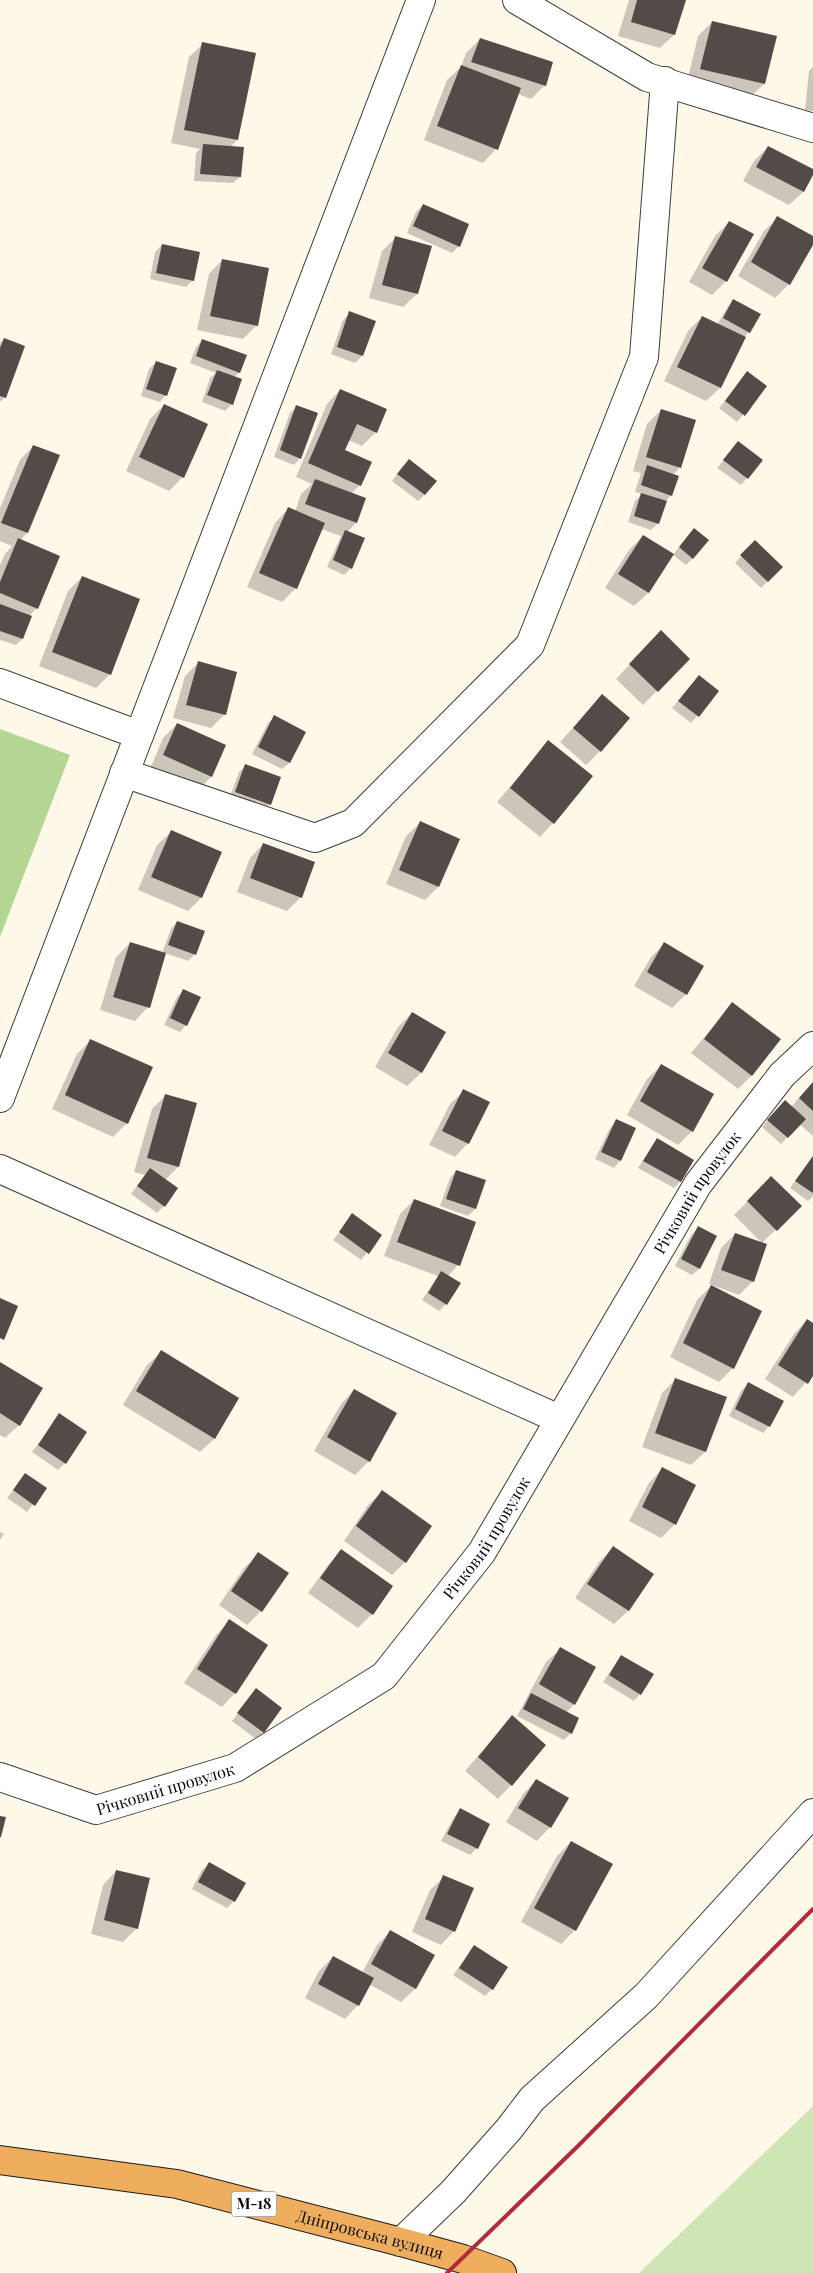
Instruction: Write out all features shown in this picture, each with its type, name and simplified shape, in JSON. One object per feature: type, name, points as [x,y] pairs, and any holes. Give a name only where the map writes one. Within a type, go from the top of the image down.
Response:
[{"type":"highway","name":"Дніпровська вулиця","points":[[0,2160],[177,2184],[401,2242],[463,2259],[502,2273]]},
{"type":"street","points":[[0,1098],[421,0]]},
{"type":"street","points":[[516,0],[647,77],[813,128]]},
{"type":"street","points":[[124,773],[316,838],[353,823],[530,645],[644,357],[665,81]]},
{"type":"street","points":[[0,683],[139,735]]},
{"type":"street","name":"Річковий провулок","points":[[0,1777],[96,1810],[235,1768],[384,1676],[482,1552],[698,1184],[782,1075],[813,1046]]},
{"type":"street","points":[[0,1170],[559,1419]]},
{"type":"street","points":[[401,2242],[453,2192],[509,2129],[532,2099],[646,1996],[813,1813]]},
{"type":"green space","points":[[0,729],[70,755],[0,937]]},
{"type":"green space","points":[[813,2106],[813,2273],[639,2273]]},
{"type":"building","points":[[637,0],[686,0],[675,35],[631,22]]},
{"type":"building","points":[[712,21],[777,36],[765,84],[700,69]]},
{"type":"building","points":[[480,38],[553,62],[546,86],[471,62]]},
{"type":"building","points":[[202,42],[256,53],[238,140],[184,130]]},
{"type":"building","points":[[461,65],[521,88],[498,150],[437,126]]},
{"type":"building","points":[[203,144],[244,147],[241,177],[200,174]]},
{"type":"building","points":[[768,146],[813,169],[813,175],[804,192],[756,167]]},
{"type":"building","points":[[423,204],[469,224],[460,247],[413,226]]},
{"type":"building","points":[[777,216],[813,236],[813,245],[790,285],[751,262]]},
{"type":"building","points":[[729,221],[754,234],[727,282],[702,268]]},
{"type":"building","points":[[395,236],[432,246],[418,294],[382,285]]},
{"type":"building","points":[[162,244],[200,252],[194,281],[156,273]]},
{"type":"building","points":[[222,259],[269,268],[258,326],[210,316]]},
{"type":"building","points":[[733,299],[761,314],[750,333],[723,318]]},
{"type":"building","points":[[349,311],[376,321],[363,356],[337,347]]},
{"type":"building","points":[[702,316],[746,337],[721,388],[677,367]]},
{"type":"building","points":[[4,338],[25,346],[6,398],[0,396],[0,348]]},
{"type":"building","points":[[202,339],[247,355],[240,373],[196,356]]},
{"type":"building","points":[[156,361],[177,368],[167,396],[146,389]]},
{"type":"building","points":[[217,370],[242,379],[233,405],[207,395]]},
{"type":"building","points":[[747,371],[767,386],[745,416],[725,401]]},
{"type":"building","points":[[340,389],[387,409],[377,433],[357,424],[345,450],[372,462],[361,486],[308,463]]},
{"type":"building","points":[[164,404],[208,424],[184,478],[139,457]]},
{"type":"building","points":[[296,405],[318,413],[301,459],[280,450]]},
{"type":"building","points":[[661,409],[696,420],[681,468],[646,457]]},
{"type":"building","points":[[738,441],[763,460],[748,479],[723,460]]},
{"type":"building","points":[[33,445],[60,455],[28,533],[1,523]]},
{"type":"building","points":[[409,459],[437,481],[425,495],[397,474]]},
{"type":"building","points":[[647,465],[679,476],[672,496],[641,485]]},
{"type":"building","points":[[315,479],[366,498],[357,523],[305,504]]},
{"type":"building","points":[[641,493],[667,501],[659,524],[634,516]]},
{"type":"building","points":[[288,507],[325,523],[297,589],[259,573]]},
{"type":"building","points":[[694,528],[709,540],[693,559],[679,547]]},
{"type":"building","points":[[345,530],[365,538],[352,569],[333,560]]},
{"type":"building","points":[[643,535],[674,554],[649,593],[618,574]]},
{"type":"building","points":[[18,538],[60,556],[38,609],[0,593],[0,582]]},
{"type":"building","points":[[755,540],[783,567],[768,582],[740,555]]},
{"type":"building","points":[[82,576],[140,599],[111,675],[52,652]]},
{"type":"building","points":[[0,604],[32,616],[23,639],[0,631]]},
{"type":"building","points":[[661,630],[690,659],[658,692],[629,664]]},
{"type":"building","points":[[198,661],[237,672],[226,715],[186,705]]},
{"type":"building","points":[[699,675],[719,691],[699,717],[678,701]]},
{"type":"building","points":[[602,694],[630,718],[601,752],[573,728]]},
{"type":"building","points":[[274,715],[306,732],[290,763],[258,747]]},
{"type":"building","points":[[177,723],[226,745],[212,777],[163,755]]},
{"type":"building","points":[[548,740],[593,776],[554,824],[510,788]]},
{"type":"building","points":[[245,764],[281,777],[271,805],[235,792]]},
{"type":"building","points":[[420,821],[460,839],[439,887],[399,870]]},
{"type":"building","points":[[171,830],[222,852],[202,898],[151,877]]},
{"type":"building","points":[[263,843],[315,862],[302,898],[250,878]]},
{"type":"building","points":[[177,921],[205,931],[196,955],[168,945]]},
{"type":"building","points":[[130,942],[166,953],[150,1008],[113,997]]},
{"type":"building","points":[[664,942],[704,966],[687,995],[647,972]]},
{"type":"building","points":[[183,989],[201,997],[187,1026],[170,1018]]},
{"type":"building","points":[[732,1002],[781,1039],[752,1076],[704,1039]]},
{"type":"building","points":[[412,1012],[446,1032],[422,1073],[388,1053]]},
{"type":"building","points":[[90,1039],[153,1067],[128,1124],[65,1095]]},
{"type":"building","points":[[661,1064],[714,1094],[693,1132],[640,1101]]},
{"type":"building","points":[[813,1082],[813,1111],[799,1098]]},
{"type":"building","points":[[463,1089],[490,1102],[469,1144],[442,1131]]},
{"type":"building","points":[[165,1094],[197,1103],[179,1167],[147,1158]]},
{"type":"building","points":[[785,1100],[806,1119],[788,1138],[767,1120]]},
{"type":"building","points":[[616,1119],[636,1128],[621,1161],[601,1152]]},
{"type":"building","points":[[657,1138],[694,1160],[681,1182],[643,1161]]},
{"type":"building","points":[[813,1156],[813,1193],[795,1181]]},
{"type":"building","points":[[150,1168],[178,1188],[165,1207],[137,1186]]},
{"type":"building","points":[[456,1170],[486,1180],[476,1209],[446,1199]]},
{"type":"building","points":[[771,1176],[802,1206],[777,1231],[747,1201]]},
{"type":"building","points":[[414,1199],[476,1222],[460,1266],[397,1242]]},
{"type":"building","points":[[352,1213],[382,1235],[369,1254],[339,1232]]},
{"type":"building","points":[[698,1226],[717,1236],[700,1269],[681,1259]]},
{"type":"building","points":[[735,1233],[767,1244],[754,1282],[721,1270]]},
{"type":"building","points":[[441,1271],[461,1283],[447,1305],[428,1293]]},
{"type":"building","points":[[711,1285],[762,1311],[734,1369],[683,1343]]},
{"type":"building","points":[[0,1298],[18,1306],[4,1340],[0,1338]]},
{"type":"building","points":[[807,1319],[813,1323],[813,1376],[808,1384],[778,1365]]},
{"type":"building","points":[[161,1350],[239,1398],[215,1439],[136,1391]]},
{"type":"building","points":[[0,1362],[43,1388],[20,1426],[0,1413]]},
{"type":"building","points":[[675,1378],[727,1397],[706,1452],[655,1433]]},
{"type":"building","points":[[748,1382],[784,1401],[770,1427],[735,1409]]},
{"type":"building","points":[[354,1389],[397,1413],[370,1462],[327,1437]]},
{"type":"building","points":[[59,1413],[87,1432],[66,1464],[38,1445]]},
{"type":"building","points":[[662,1467],[696,1485],[676,1525],[642,1507]]},
{"type":"building","points":[[25,1473],[47,1488],[35,1506],[13,1490]]},
{"type":"building","points":[[382,1490],[432,1526],[406,1563],[356,1526]]},
{"type":"building","points":[[613,1546],[654,1574],[629,1611],[587,1584]]},
{"type":"building","points":[[341,1549],[393,1586],[373,1615],[320,1578]]},
{"type":"building","points":[[258,1552],[289,1573],[262,1612],[231,1591]]},
{"type":"building","points":[[229,1619],[268,1645],[236,1694],[197,1669]]},
{"type":"building","points":[[560,1647],[596,1667],[575,1705],[539,1684]]},
{"type":"building","points":[[621,1655],[654,1674],[641,1695],[609,1675]]},
{"type":"building","points":[[256,1688],[282,1708],[264,1733],[237,1713]]},
{"type":"building","points":[[531,1693],[579,1718],[572,1734],[523,1709]]},
{"type":"building","points":[[512,1715],[546,1745],[512,1786],[478,1757]]},
{"type":"building","points":[[536,1779],[569,1798],[551,1828],[518,1808]]},
{"type":"building","points":[[460,1808],[490,1824],[478,1849],[447,1834]]},
{"type":"building","points":[[0,1816],[6,1817],[1,1837],[0,1837]]},
{"type":"building","points":[[571,1841],[613,1864],[576,1931],[534,1908]]},
{"type":"building","points":[[209,1862],[246,1883],[235,1902],[198,1882]]},
{"type":"building","points":[[116,1870],[150,1878],[138,1929],[104,1920]]},
{"type":"building","points":[[443,1875],[474,1888],[455,1932],[425,1919]]},
{"type":"building","points":[[390,1930],[435,1955],[416,1989],[371,1964]]},
{"type":"building","points":[[474,1945],[508,1967],[493,1990],[459,1968]]},
{"type":"building","points":[[333,1956],[374,1978],[359,2006],[318,1984]]},
{"type":"railway","points":[[447,2273],[578,2146],[813,1909]]}]
